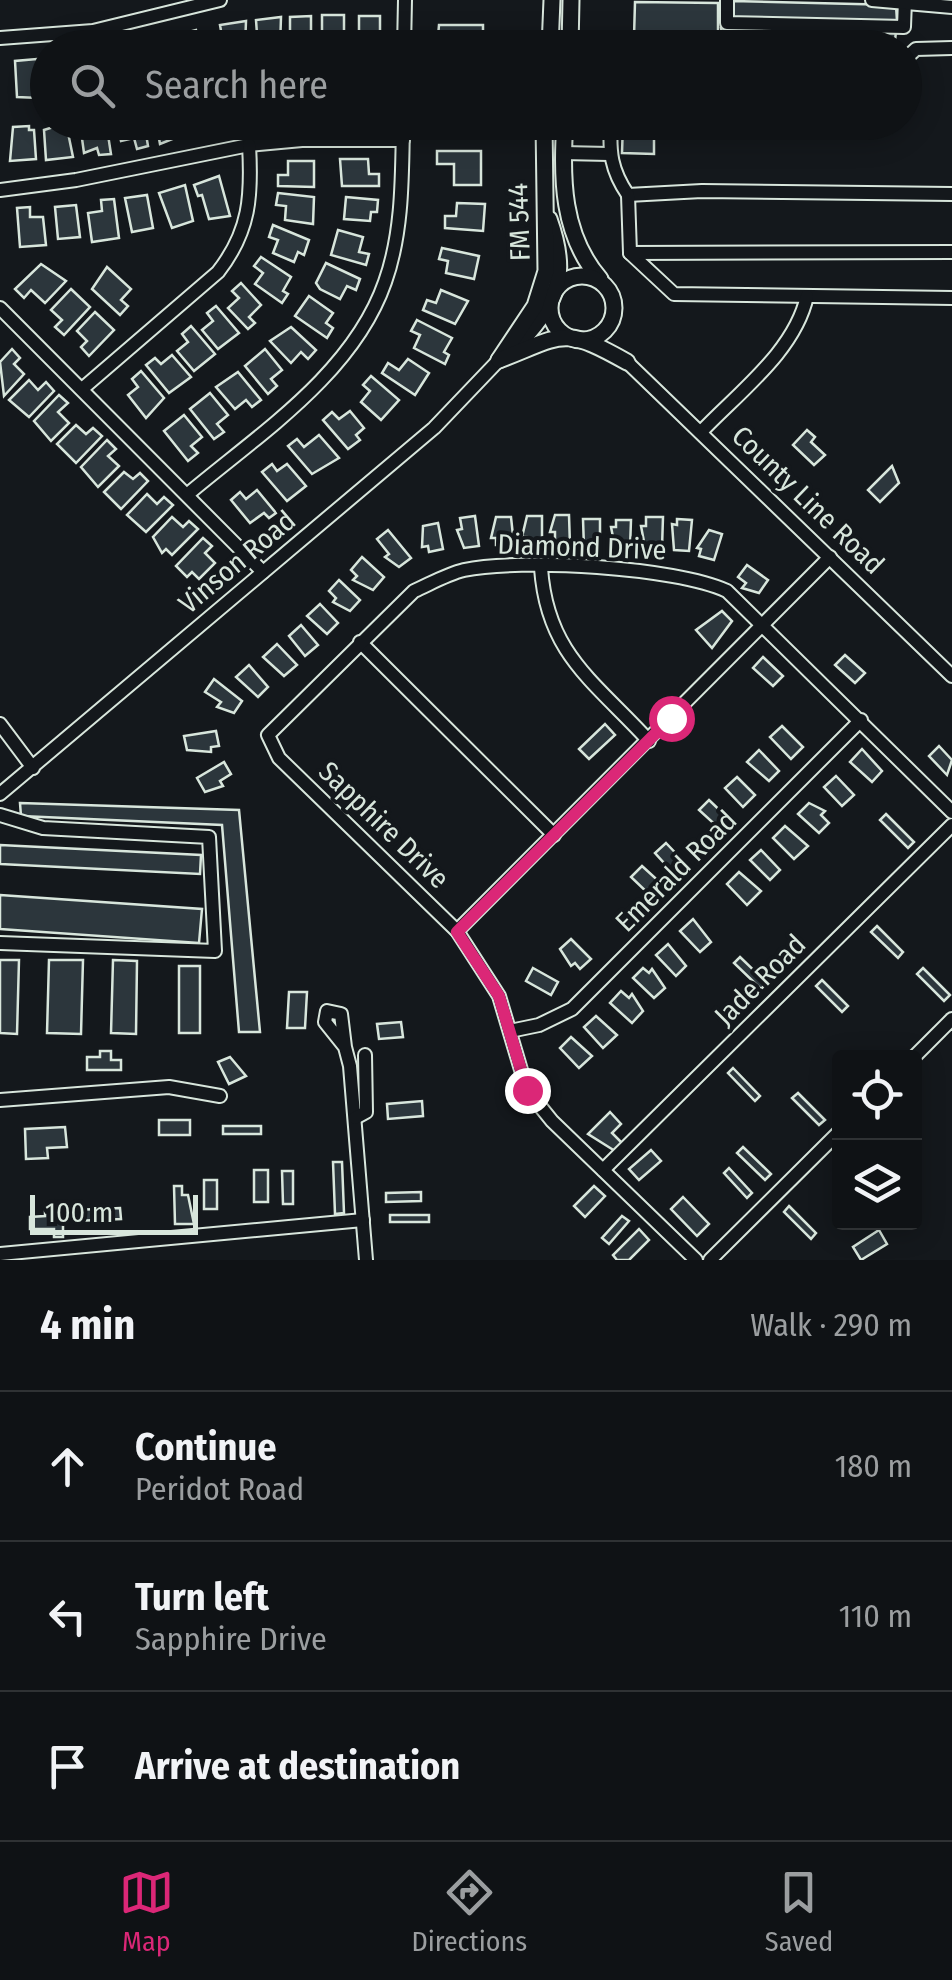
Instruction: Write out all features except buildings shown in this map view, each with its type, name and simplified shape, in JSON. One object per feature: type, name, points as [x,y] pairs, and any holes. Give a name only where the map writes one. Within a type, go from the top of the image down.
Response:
[{"type":"main road","points":[[551,30],[552,0]]},
{"type":"main road","points":[[570,0],[570,30]]},
{"type":"main road","name":"FM 544","points":[[500,360],[530,316],[544,283],[548,260],[544,140]]},
{"type":"main road","name":"FM 544","points":[[563,140],[572,238],[605,284]]},
{"type":"main road","points":[[500,360],[544,317],[558,287],[560,250],[543,201]]},
{"type":"main road","points":[[558,287],[582,276],[605,284],[615,305],[615,342],[627,362]]},
{"type":"main road","points":[[550,302],[553,321],[566,335]]},
{"type":"main road","points":[[585,340],[600,335],[612,322]]},
{"type":"main road","points":[[500,360],[542,340],[566,335],[585,340],[627,362]]},
{"type":"street","points":[[97,30],[220,0]]},
{"type":"street","points":[[404,30],[405,0]]},
{"type":"street","points":[[727,0],[726,23],[904,27],[905,0]]},
{"type":"street","points":[[872,0],[952,7]]},
{"type":"street","points":[[0,38],[30,36]]},
{"type":"street","points":[[922,49],[952,48]]},
{"type":"street","points":[[0,190],[76,180],[250,145],[302,140],[403,140],[399,223],[385,283],[356,338],[316,385],[188,494]]},
{"type":"street","points":[[610,140],[614,175],[628,195],[630,253],[674,294],[952,298]]},
{"type":"street","points":[[82,389],[218,272],[236,249],[248,222],[252,194],[250,145]]},
{"type":"street","points":[[562,153],[609,154]]},
{"type":"street","points":[[628,195],[702,191],[951,193]]},
{"type":"street","points":[[630,253],[952,252]]},
{"type":"street","points":[[701,432],[786,342],[802,320],[807,296]]},
{"type":"street","points":[[0,308],[263,572]]},
{"type":"street","name":"Vinson Road","points":[[0,794],[434,428],[500,360]]},
{"type":"street","name":"County Line Road","points":[[627,362],[952,676]]},
{"type":"street","points":[[457,932],[830,557]]},
{"type":"street","points":[[541,568],[548,621],[568,656],[648,741]]},
{"type":"street","name":"Diamond Drive","points":[[278,758],[269,746],[268,735],[274,724],[414,591],[438,580],[465,570],[541,568],[700,578],[727,591],[952,812]]},
{"type":"street","points":[[360,642],[554,835]]},
{"type":"street","name":"Emerald Road","points":[[510,1031],[539,1025],[572,1009],[860,720]]},
{"type":"street","points":[[0,724],[33,768]]},
{"type":"street","name":"Sapphire Drive","points":[[278,758],[457,932],[484,967],[510,1031],[527,1090],[552,1121],[696,1260]]},
{"type":"street","points":[[0,815],[43,828],[209,836],[215,951],[0,942]]},
{"type":"street","name":"Jade Road","points":[[604,1170],[952,825]]},
{"type":"street","points":[[921,1050],[952,1019]]},
{"type":"street","points":[[345,1047],[366,1260]]},
{"type":"street","points":[[355,1118],[366,1112],[365,1055]]},
{"type":"street","points":[[0,1100],[169,1087],[220,1096]]},
{"type":"street","points":[[710,1260],[832,1139]]},
{"type":"street","points":[[0,1254],[362,1220]]},
{"type":"route","points":[[527,1090],[499,996],[484,967],[457,932],[671,718]]}]
